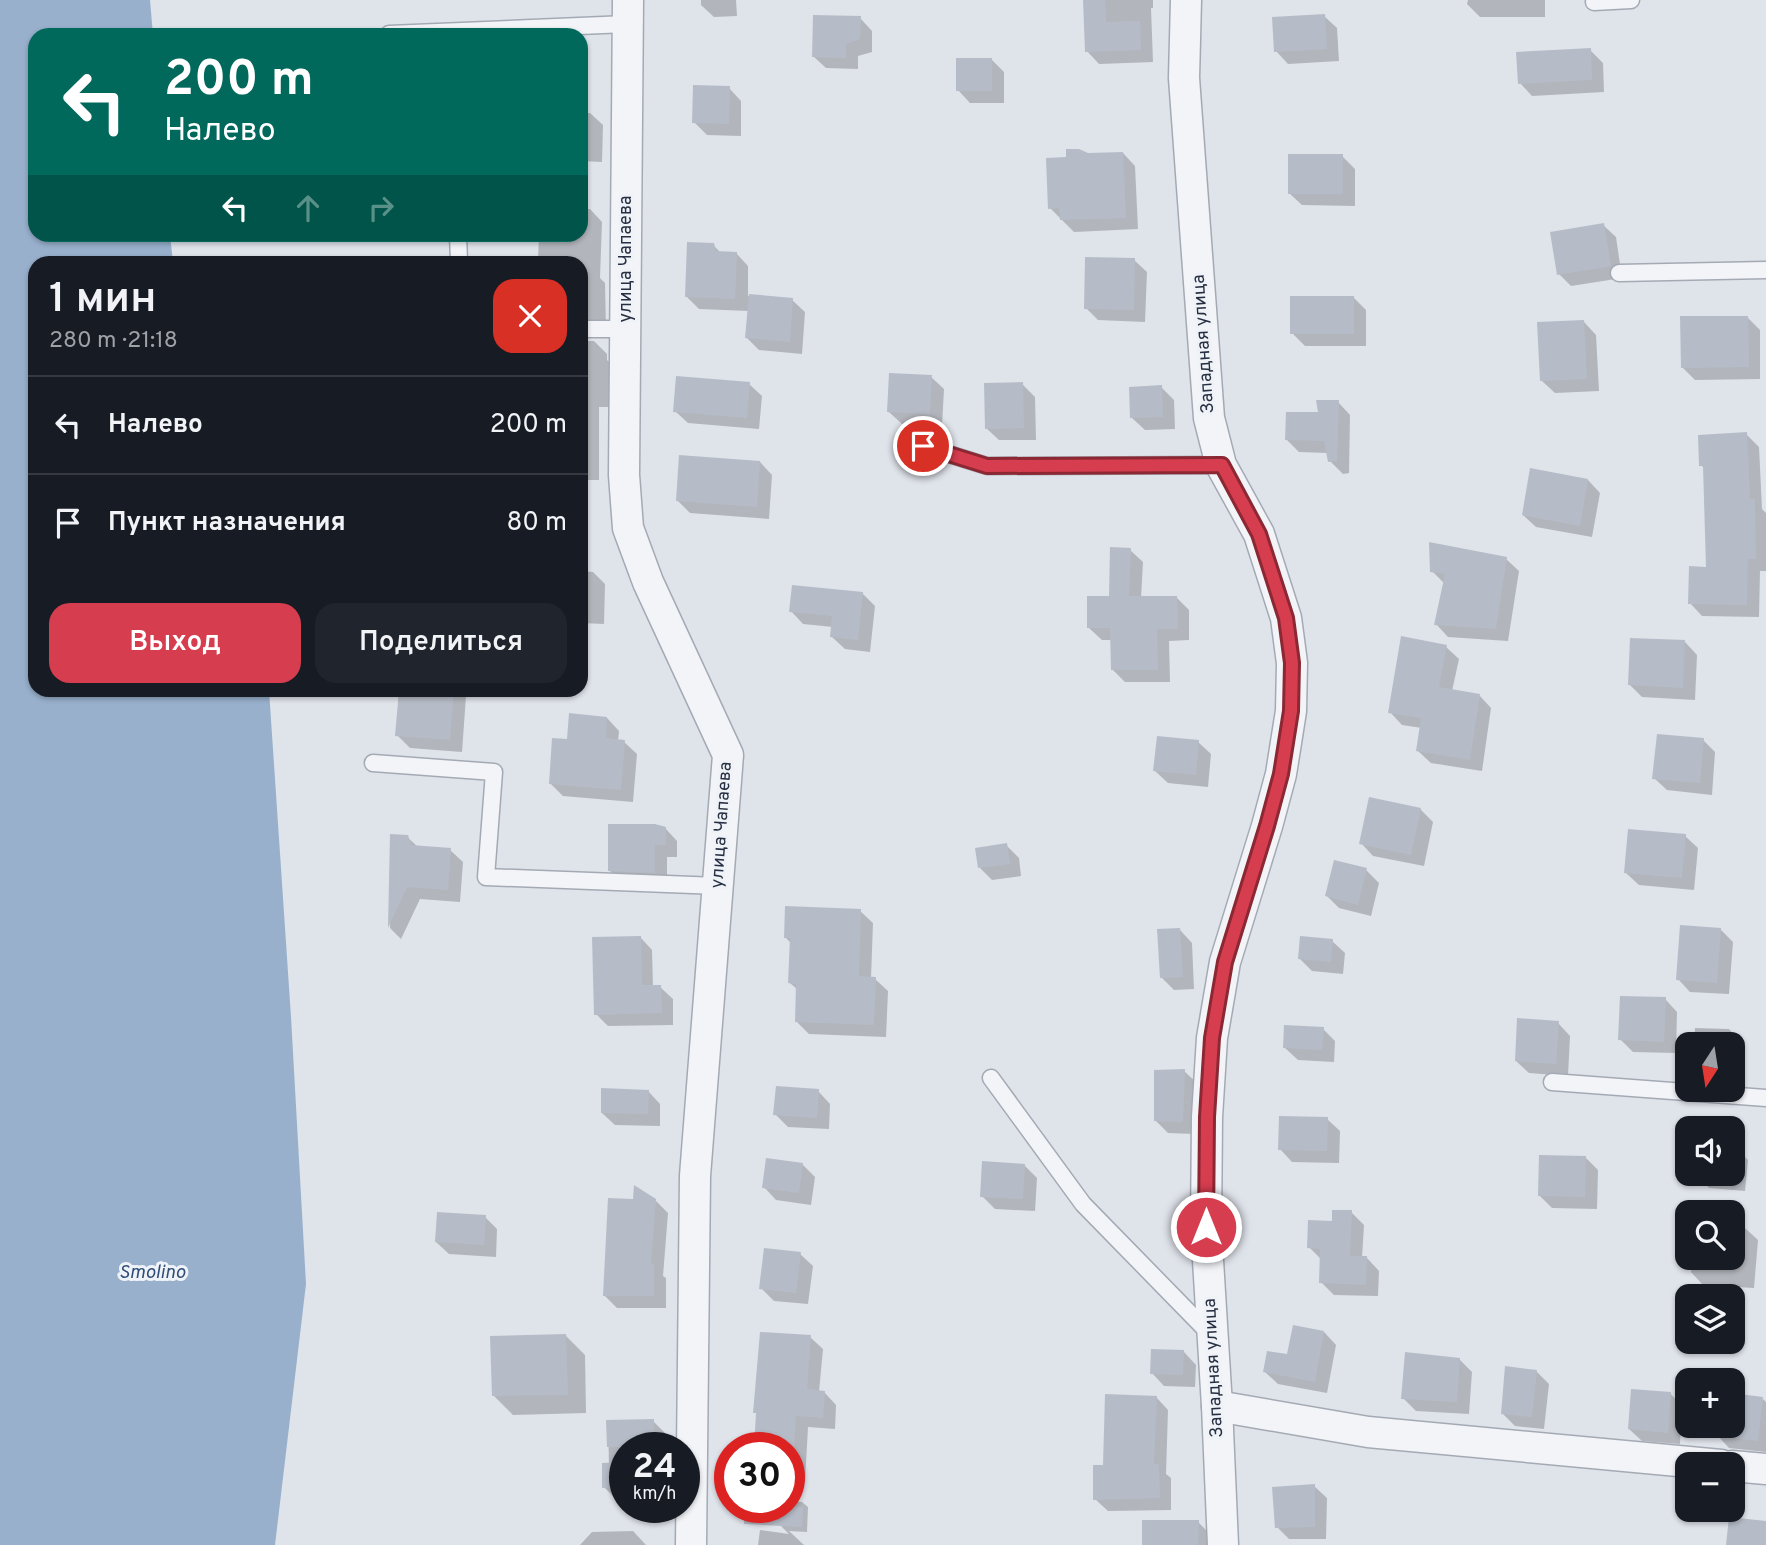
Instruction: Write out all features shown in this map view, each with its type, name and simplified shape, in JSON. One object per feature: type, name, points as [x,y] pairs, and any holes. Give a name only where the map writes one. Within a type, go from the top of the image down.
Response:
[{"type":"street","name":"Западная улица","points":[[1186,0],[1184,78],[1209,418],[1222,465],[1259,534],[1286,618],[1292,663],[1291,711],[1281,774],[1225,962],[1212,1038],[1207,1117],[1206,1227],[1223,1545]]},
{"type":"street","name":"улица Чапаева","points":[[627,12],[624,475],[628,528],[648,582],[728,755],[695,1176],[691,1545]]},
{"type":"street","points":[[1217,1406],[1367,1432],[1675,1461]]},
{"type":"street","points":[[1745,1467],[1766,1469]]},
{"type":"lane","points":[[1594,2],[1631,0]]},
{"type":"lane","points":[[454,28],[627,12]]},
{"type":"lane","points":[[1619,273],[1766,270]]},
{"type":"lane","points":[[588,329],[625,329]]},
{"type":"lane","points":[[923,446],[987,466],[1222,465]]},
{"type":"lane","points":[[373,763],[494,772],[486,877],[718,886]]},
{"type":"lane","points":[[991,1078],[1083,1204],[1212,1336]]},
{"type":"lane","points":[[1552,1082],[1766,1098]]},
{"type":"water","name":"Smolino","points":[[0,0],[150,0],[152,28],[28,28],[28,242],[171,242],[172,256],[28,256],[28,697],[269,697],[306,1284],[275,1545],[0,1545]]},
{"type":"building","points":[[1083,0],[1105,0],[1106,22],[1140,21],[1141,50],[1085,52]]},
{"type":"building","points":[[1325,14],[1327,49],[1274,52],[1272,17]]},
{"type":"building","points":[[813,15],[861,16],[860,39],[846,44],[846,58],[812,57]]},
{"type":"building","points":[[1591,48],[1592,80],[1518,84],[1516,52]]},
{"type":"building","points":[[956,58],[992,58],[992,91],[956,91]]},
{"type":"building","points":[[693,85],[730,86],[729,124],[692,123]]},
{"type":"building","points":[[1066,149],[1079,149],[1088,153],[1123,152],[1126,218],[1060,220],[1059,208],[1048,209],[1046,158],[1066,157]]},
{"type":"building","points":[[1288,154],[1343,154],[1343,194],[1288,194]]},
{"type":"building","points":[[1604,223],[1611,266],[1557,275],[1550,232]]},
{"type":"building","points":[[687,242],[714,243],[716,251],[737,252],[735,299],[685,297]]},
{"type":"building","points":[[1085,257],[1135,258],[1134,310],[1084,309]]},
{"type":"building","points":[[749,294],[793,298],[790,342],[745,338]]},
{"type":"building","points":[[1290,296],[1354,296],[1354,334],[1290,334]]},
{"type":"building","points":[[1680,316],[1748,316],[1749,367],[1681,368]]},
{"type":"building","points":[[1584,320],[1587,379],[1540,381],[1537,322]]},
{"type":"building","points":[[889,373],[932,375],[930,414],[887,412]]},
{"type":"building","points":[[676,376],[750,382],[747,418],[673,412]]},
{"type":"building","points":[[1023,382],[1024,428],[985,429],[984,383]]},
{"type":"building","points":[[1162,385],[1163,417],[1130,418],[1129,387]]},
{"type":"building","points":[[1316,400],[1339,400],[1337,461],[1328,462],[1324,441],[1285,440],[1286,412],[1318,412]]},
{"type":"building","points":[[1747,432],[1750,499],[1755,499],[1756,559],[1748,559],[1747,605],[1688,604],[1689,566],[1706,567],[1703,466],[1699,466],[1698,435]]},
{"type":"building","points":[[679,455],[760,461],[757,507],[676,501]]},
{"type":"building","points":[[1530,468],[1588,479],[1580,526],[1522,515]]},
{"type":"building","points":[[1429,542],[1507,557],[1496,629],[1434,625],[1445,574],[1430,572]]},
{"type":"building","points":[[1110,547],[1131,548],[1129,596],[1177,596],[1178,629],[1157,629],[1158,670],[1111,670],[1110,628],[1087,628],[1087,596],[1109,596]]},
{"type":"building","points":[[792,585],[863,592],[858,640],[830,637],[832,616],[789,612]]},
{"type":"building","points":[[1401,636],[1447,645],[1439,687],[1480,694],[1470,760],[1416,751],[1421,718],[1388,713]]},
{"type":"building","points":[[1630,638],[1685,640],[1683,688],[1628,685]]},
{"type":"building","points":[[398,697],[453,697],[450,740],[395,736]]},
{"type":"building","points":[[569,713],[607,717],[606,738],[625,740],[621,790],[549,784],[552,738],[567,739]]},
{"type":"building","points":[[1657,734],[1704,738],[1700,783],[1652,779]]},
{"type":"building","points":[[1157,736],[1199,740],[1196,775],[1153,771]]},
{"type":"building","points":[[1369,797],[1421,808],[1411,855],[1359,844]]},
{"type":"building","points":[[608,824],[655,824],[666,827],[666,845],[655,845],[655,873],[608,871]]},
{"type":"building","points":[[1628,829],[1686,834],[1682,878],[1624,873]]},
{"type":"building","points":[[390,834],[408,835],[411,845],[451,848],[448,890],[407,887],[388,928]]},
{"type":"building","points":[[1007,843],[1010,864],[978,868],[975,848]]},
{"type":"building","points":[[1334,860],[1367,868],[1358,905],[1325,896]]},
{"type":"building","points":[[785,906],[861,909],[859,976],[876,977],[874,1025],[795,1022],[796,984],[788,983],[790,938],[784,938]]},
{"type":"building","points":[[1680,925],[1721,928],[1717,983],[1676,980]]},
{"type":"building","points":[[1180,928],[1183,977],[1160,978],[1157,929]]},
{"type":"building","points":[[641,936],[642,985],[661,985],[662,1013],[594,1015],[592,937]]},
{"type":"building","points":[[1300,936],[1333,939],[1331,962],[1298,959]]},
{"type":"building","points":[[1620,996],[1666,997],[1664,1042],[1618,1040]]},
{"type":"building","points":[[1517,1018],[1559,1021],[1556,1064],[1515,1061]]},
{"type":"building","points":[[1284,1025],[1324,1027],[1322,1050],[1283,1048]]},
{"type":"building","points":[[1185,1069],[1183,1122],[1154,1121],[1154,1070]]},
{"type":"building","points":[[776,1086],[819,1089],[817,1118],[773,1115]]},
{"type":"building","points":[[601,1088],[649,1090],[648,1114],[601,1113]]},
{"type":"building","points":[[1279,1116],[1328,1117],[1327,1151],[1278,1150]]},
{"type":"building","points":[[1539,1155],[1586,1156],[1585,1197],[1538,1196]]},
{"type":"building","points":[[766,1158],[803,1163],[799,1193],[762,1188]]},
{"type":"building","points":[[982,1161],[1025,1164],[1023,1199],[980,1197]]},
{"type":"building","points":[[634,1185],[656,1199],[651,1264],[654,1264],[654,1296],[603,1296],[608,1198],[633,1199]]},
{"type":"building","points":[[1332,1210],[1352,1210],[1350,1256],[1367,1256],[1366,1285],[1319,1283],[1320,1249],[1307,1248],[1308,1220],[1332,1221]]},
{"type":"building","points":[[437,1212],[486,1215],[484,1245],[435,1242]]},
{"type":"building","points":[[764,1248],[801,1252],[796,1293],[759,1289]]},
{"type":"building","points":[[1293,1325],[1324,1331],[1315,1382],[1263,1372],[1267,1351],[1287,1354]]},
{"type":"building","points":[[760,1332],[811,1335],[807,1389],[825,1391],[823,1418],[796,1416],[795,1432],[755,1432],[756,1413],[753,1413]]},
{"type":"building","points":[[566,1334],[568,1395],[492,1396],[490,1336]]},
{"type":"building","points":[[1151,1349],[1184,1350],[1183,1375],[1150,1374]]},
{"type":"building","points":[[1405,1352],[1460,1358],[1457,1402],[1401,1399]]},
{"type":"building","points":[[1505,1366],[1537,1370],[1532,1417],[1501,1414]]},
{"type":"building","points":[[1631,1389],[1671,1392],[1668,1433],[1628,1429]]},
{"type":"building","points":[[1105,1394],[1157,1396],[1154,1464],[1159,1464],[1160,1498],[1093,1500],[1093,1465],[1103,1465]]},
{"type":"building","points":[[1745,1395],[1763,1397],[1758,1441],[1732,1438],[1745,1438]]},
{"type":"building","points":[[654,1419],[654,1432],[609,1432],[607,1447],[606,1420]]},
{"type":"building","points":[[602,1463],[609,1463],[609,1487],[602,1488]]},
{"type":"building","points":[[1315,1484],[1315,1527],[1275,1528],[1272,1487]]},
{"type":"building","points":[[1745,1519],[1766,1521],[1766,1545],[1726,1545],[1728,1522],[1745,1522]]},
{"type":"building","points":[[1142,1520],[1199,1520],[1198,1545],[1142,1545]]},
{"type":"building","points":[[744,1523],[802,1523],[802,1527]]},
{"type":"route","points":[[923,446],[987,466],[1222,465],[1259,534],[1286,618],[1292,663],[1291,711],[1281,774],[1225,962],[1212,1038],[1207,1117],[1206,1227]]}]
